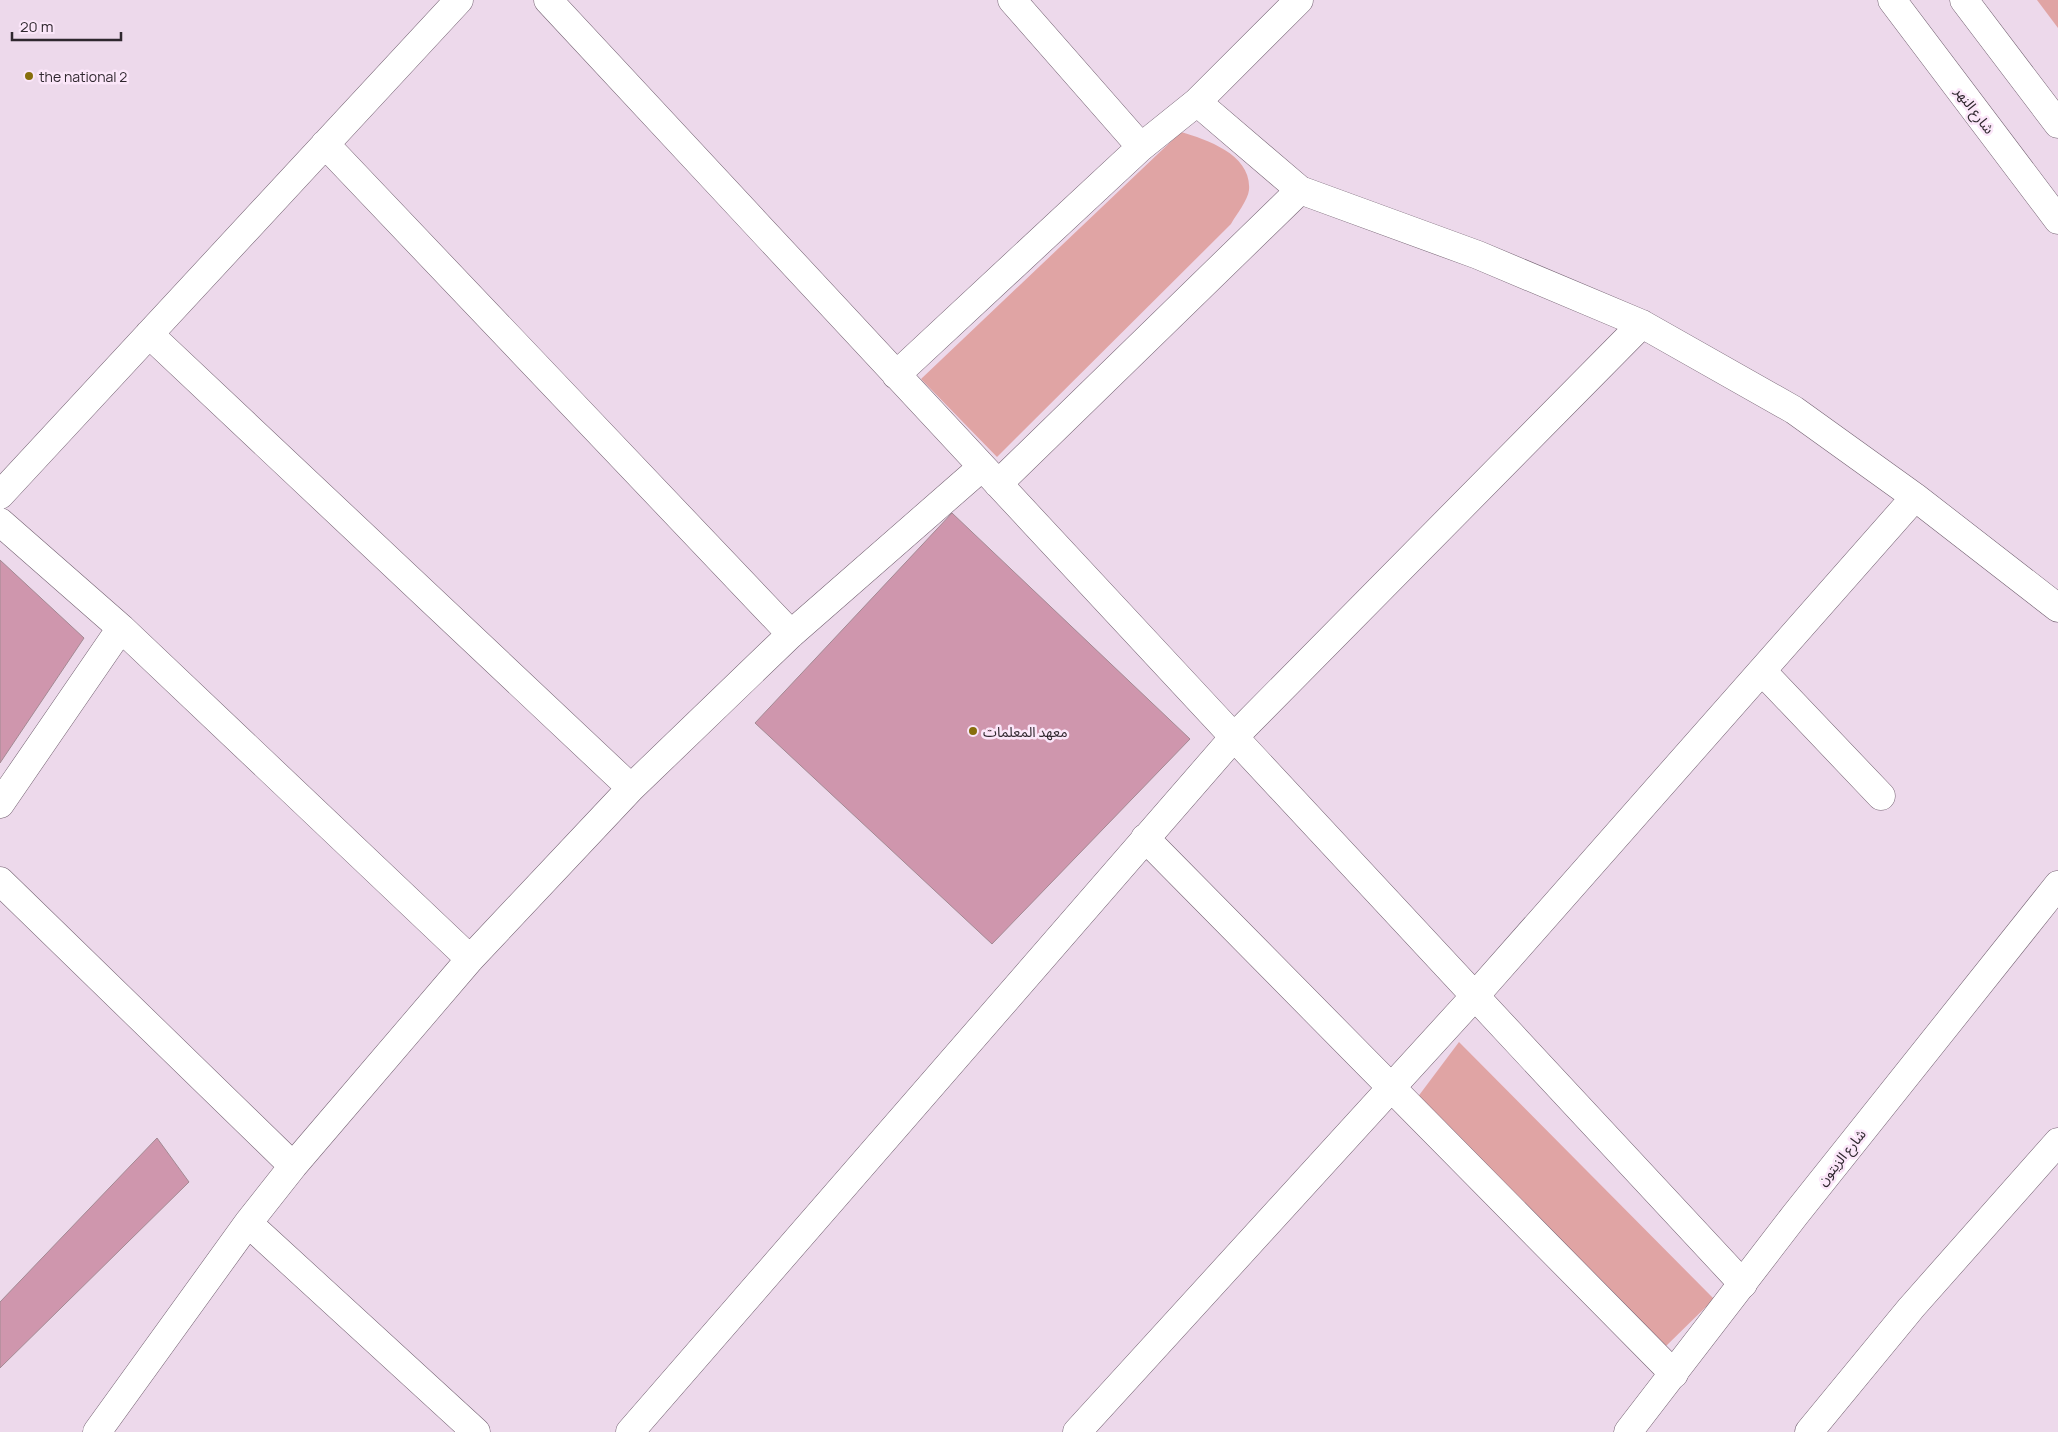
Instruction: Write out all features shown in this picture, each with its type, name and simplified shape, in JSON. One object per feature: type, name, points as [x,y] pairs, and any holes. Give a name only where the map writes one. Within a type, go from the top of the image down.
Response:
[{"type":"street","points":[[0,494],[459,0]]},
{"type":"street","points":[[548,0],[1743,1284]]},
{"type":"street","points":[[1012,0],[1141,147]]},
{"type":"street","points":[[896,374],[1141,147],[1197,102],[1298,0]]},
{"type":"street","name":"شارع النهر","points":[[1892,0],[2058,220]]},
{"type":"street","points":[[1964,0],[2058,124]]},
{"type":"street","points":[[1197,102],[1300,190],[1478,255],[1642,324],[1794,410],[1915,497],[2058,608]]},
{"type":"street","points":[[325,144],[792,634]]},
{"type":"street","points":[[97,1432],[248,1223],[293,1166],[470,959],[632,788],[792,634],[990,475],[1300,190]]},
{"type":"street","points":[[630,1432],[1234,737],[1642,324]]},
{"type":"street","points":[[149,334],[632,788]]},
{"type":"street","points":[[1077,1432],[1474,996],[1915,497]]},
{"type":"street","points":[[0,522],[121,628],[470,959]]},
{"type":"street","points":[[0,804],[121,628]]},
{"type":"street","points":[[1762,671],[1880,796]]},
{"type":"street","points":[[1145,838],[1390,1089],[1674,1374]]},
{"type":"street","points":[[0,881],[293,1166]]},
{"type":"street","name":"شارع الزيتون","points":[[1628,1432],[1795,1215],[2058,885]]},
{"type":"street","points":[[1809,1432],[1911,1308],[2058,1142]]},
{"type":"street","points":[[248,1223],[476,1432]]},
{"type":"shaded area","points":[[2037,0],[2058,0],[2058,28]]},
{"type":"shaded area","points":[[1181,132],[1215,145],[1236,158],[1248,178],[1249,190],[1244,203],[1231,224],[997,457],[921,379]]},
{"type":"shaded area","points":[[1459,1042],[1714,1299],[1665,1347],[1414,1102]]},
{"type":"building","name":"معهد المعلمات","points":[[952,513],[1190,739],[992,944],[755,723]]},
{"type":"building","points":[[0,560],[84,638],[0,763]]},
{"type":"building","points":[[157,1138],[189,1182],[0,1368],[0,1302]]},
{"type":"place","name":"the national 2","points":[[29,76]]},
{"type":"place","name":"معهد المعلمات","points":[[973,731]]}]
